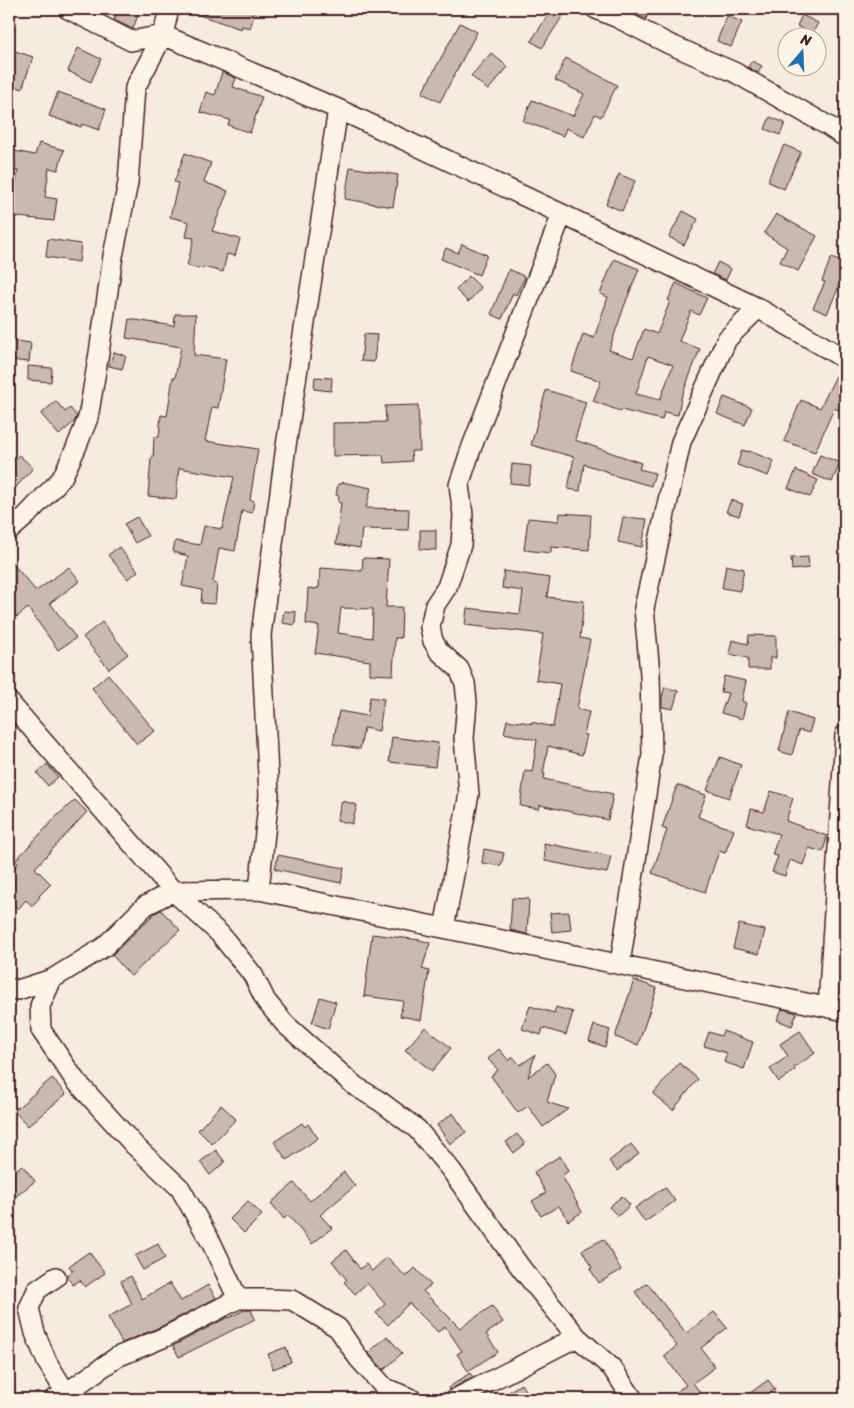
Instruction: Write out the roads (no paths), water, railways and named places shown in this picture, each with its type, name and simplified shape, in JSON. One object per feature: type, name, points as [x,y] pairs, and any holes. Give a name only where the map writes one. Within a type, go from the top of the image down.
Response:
[{"type":"street","points":[[68,9],[131,41],[163,35],[338,109],[758,308],[845,359]]},
{"type":"street","points":[[9,531],[62,478],[88,418],[113,256],[128,183],[135,88],[163,35],[169,9]]},
{"type":"street","points":[[596,9],[669,44],[734,72],[845,137]]},
{"type":"street","points":[[259,890],[270,795],[261,635],[286,446],[338,109]]},
{"type":"street","points":[[444,928],[468,794],[464,738],[467,702],[465,683],[459,669],[440,651],[433,641],[430,627],[434,604],[447,587],[461,545],[463,514],[459,485],[471,449],[562,214]]},
{"type":"street","points":[[620,964],[652,755],[650,674],[644,608],[681,442],[727,338],[758,308]]},
{"type":"street","points":[[9,702],[173,891],[220,934],[252,975],[266,1001],[285,1024],[355,1086],[381,1102],[417,1129],[450,1170],[521,1268],[577,1337],[612,1368],[633,1399]]},
{"type":"street","points":[[9,989],[18,990],[52,979],[104,947],[144,906],[173,891],[259,890],[837,1009],[845,735]]},
{"type":"street","points":[[52,979],[40,1006],[41,1030],[75,1080],[135,1146],[180,1188],[212,1244],[238,1299]]},
{"type":"street","points":[[56,1277],[37,1290],[29,1308],[35,1332],[60,1396],[117,1357],[165,1337],[238,1299],[292,1300],[338,1328],[359,1359],[385,1388],[412,1399]]},
{"type":"street","points":[[456,1399],[577,1337]]}]
